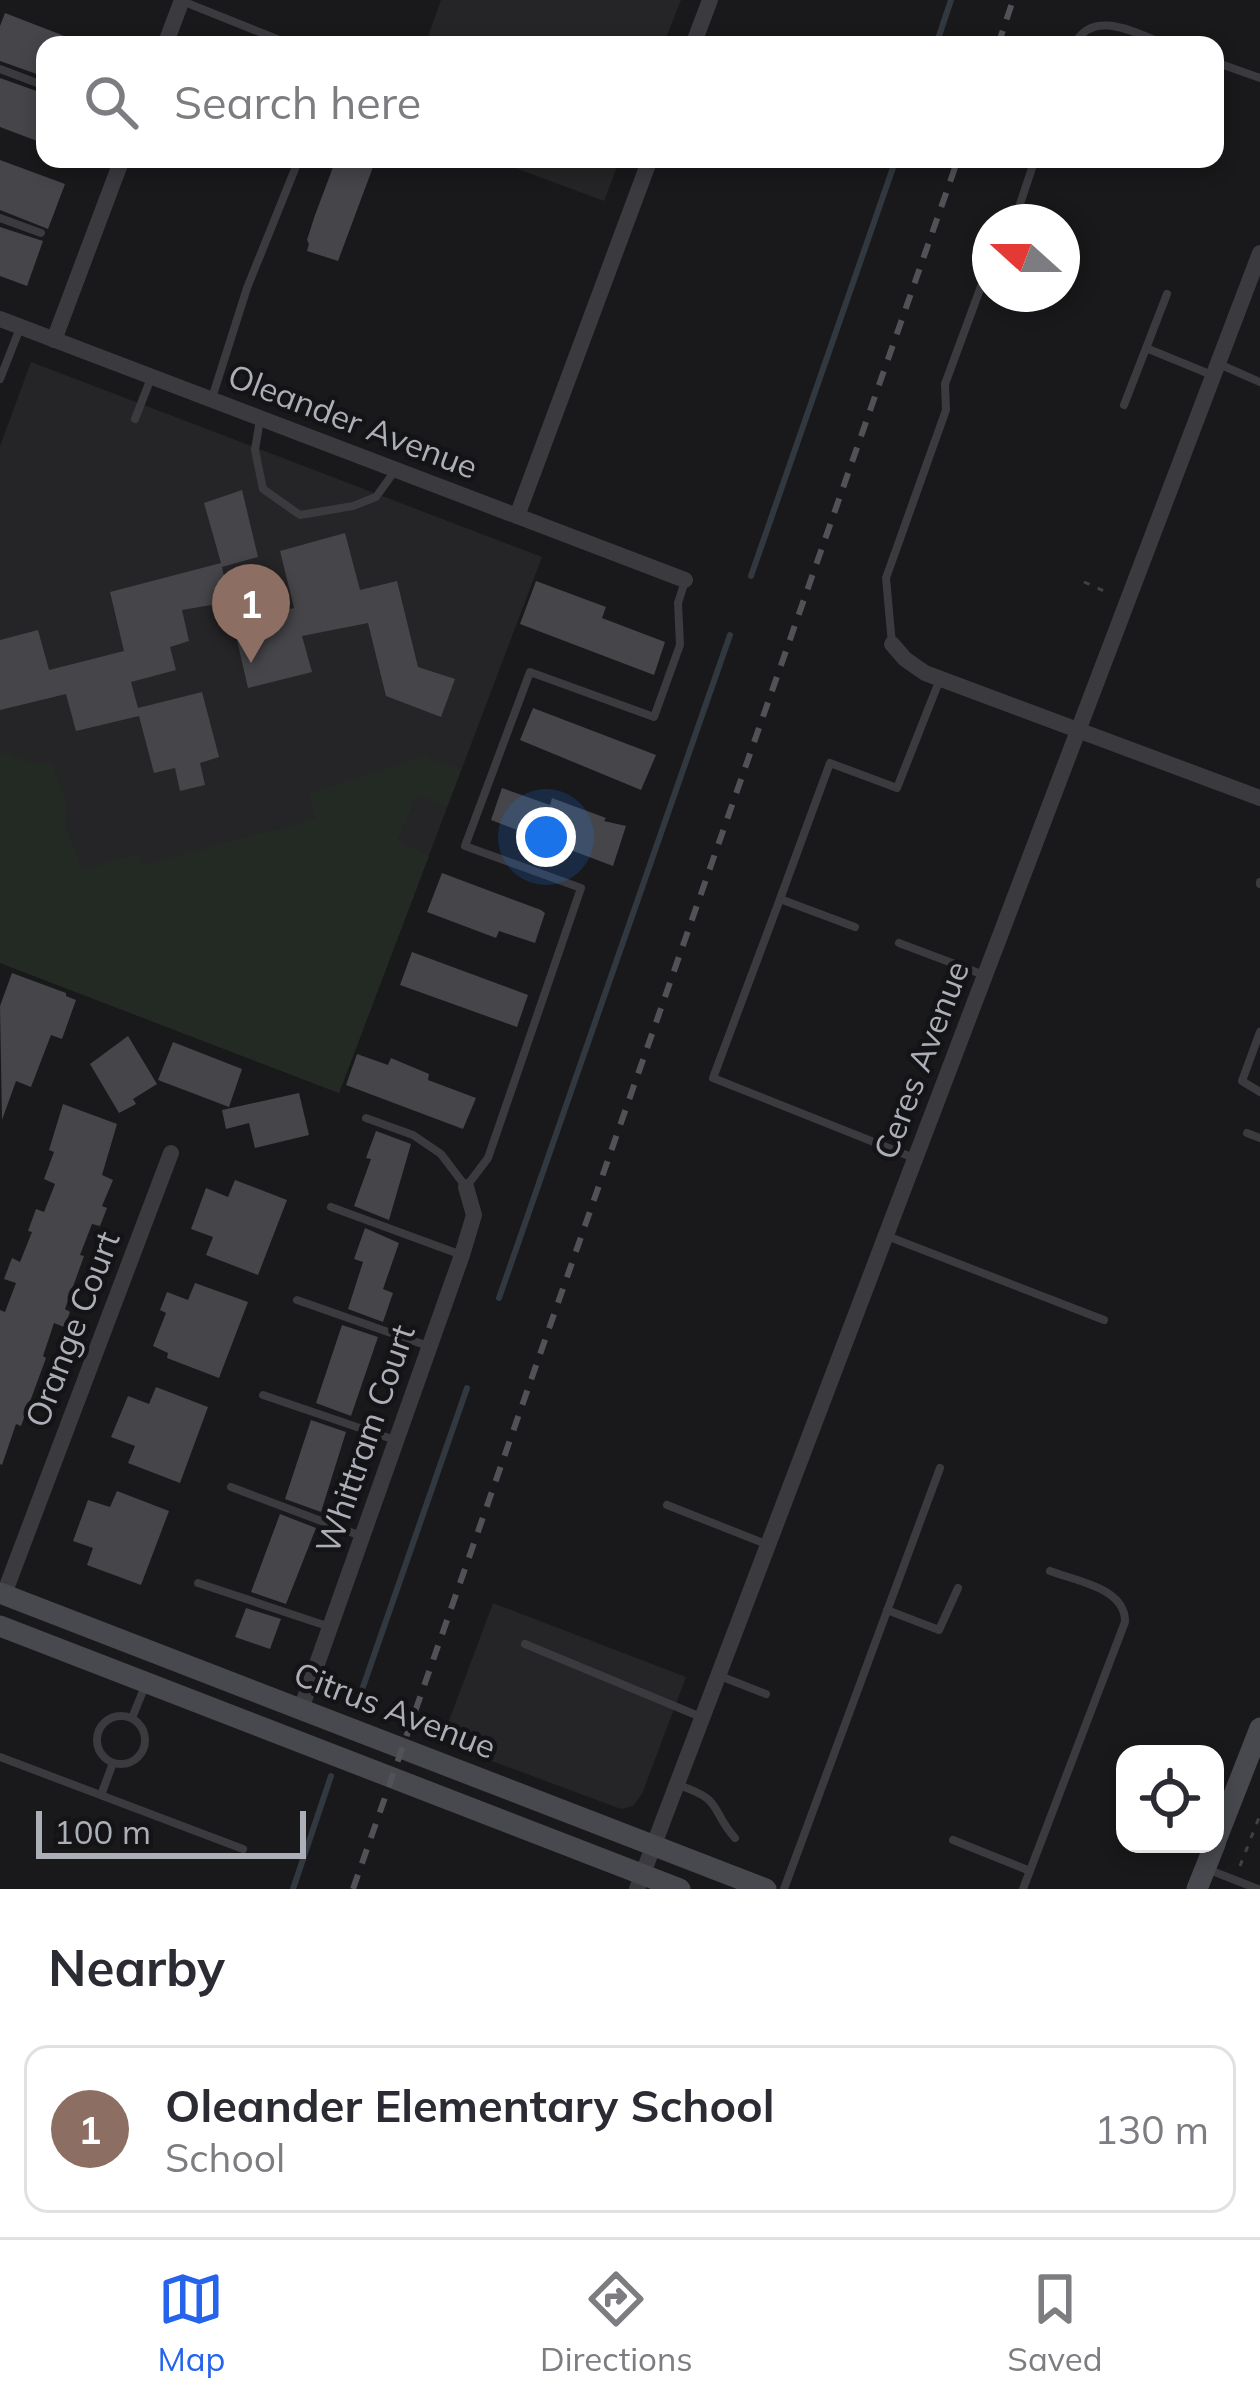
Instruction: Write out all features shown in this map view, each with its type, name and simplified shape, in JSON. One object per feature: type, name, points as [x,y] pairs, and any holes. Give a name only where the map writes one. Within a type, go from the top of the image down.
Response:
[{"type":"main road","name":"Citrus Avenue","points":[[2,1593],[766,1889]]},
{"type":"main road","name":"Citrus Avenue","points":[[0,1626],[339,1756],[640,1882],[680,1889]]},
{"type":"main road","points":[[1224,1821],[1260,1728]]},
{"type":"street","points":[[696,36],[710,0]]},
{"type":"street","points":[[168,36],[182,1]]},
{"type":"street","points":[[54,340],[119,168]]},
{"type":"street","points":[[517,515],[647,168]]},
{"type":"street","name":"Ceres Avenue","points":[[640,1882],[1260,253]]},
{"type":"street","name":"Oleander Avenue","points":[[0,319],[685,580]]},
{"type":"street","points":[[892,644],[925,673],[1260,798]]},
{"type":"street","name":"Orange Court","points":[[2,1593],[171,1153]]},
{"type":"street","name":"Whittram Court","points":[[301,1709],[462,1255],[474,1215],[466,1187]]},
{"type":"lane","points":[[182,1],[270,36]]},
{"type":"lane","points":[[1078,36],[1090,26],[1107,24],[1141,36]]},
{"type":"lane","points":[[1224,65],[1260,78]]},
{"type":"lane","points":[[0,69],[36,83]]},
{"type":"lane","points":[[212,400],[247,288],[295,168]]},
{"type":"lane","points":[[1020,204],[1032,168]]},
{"type":"lane","points":[[0,218],[41,233]]},
{"type":"lane","points":[[1124,405],[1167,294]]},
{"type":"lane","points":[[892,644],[886,578],[946,410],[946,384],[972,312]]},
{"type":"lane","points":[[0,379],[20,327]]},
{"type":"lane","points":[[1146,348],[1260,382]]},
{"type":"lane","points":[[135,419],[152,377]]},
{"type":"lane","points":[[260,418],[255,450],[263,489],[300,515],[376,497],[396,470]]},
{"type":"lane","points":[[366,1118],[413,1135],[441,1154],[466,1187],[488,1158],[581,888],[465,846],[530,672],[654,717],[680,645],[678,603],[685,580]]},
{"type":"lane","points":[[915,1159],[713,1078],[830,763],[897,788],[940,678]]},
{"type":"lane","points":[[780,899],[855,927]]},
{"type":"lane","points":[[899,943],[985,975]]},
{"type":"lane","points":[[1260,1032],[1242,1081],[1260,1092]]},
{"type":"lane","points":[[1247,1133],[1260,1138]]},
{"type":"lane","points":[[331,1207],[462,1255]]},
{"type":"lane","points":[[886,1235],[1104,1320]]},
{"type":"lane","points":[[297,1300],[430,1347]]},
{"type":"lane","points":[[263,1395],[396,1441]]},
{"type":"lane","points":[[784,1889],[940,1468]]},
{"type":"lane","points":[[231,1487],[363,1536]]},
{"type":"lane","points":[[668,1505],[768,1545]]},
{"type":"lane","points":[[1023,1889],[1125,1622],[1117,1597],[1050,1571]]},
{"type":"lane","points":[[198,1582],[330,1627]]},
{"type":"lane","points":[[887,1610],[939,1630],[958,1588]]},
{"type":"lane","points":[[525,1644],[702,1718]]},
{"type":"lane","points":[[718,1675],[766,1694]]},
{"type":"lane","points":[[132,1718],[146,1682]]},
{"type":"lane","points":[[117,1716],[132,1718],[143,1730],[145,1747],[130,1763],[113,1763],[98,1749],[100,1728],[117,1716]]},
{"type":"lane","points":[[0,1757],[243,1849]]},
{"type":"lane","points":[[100,1795],[113,1763]]},
{"type":"lane","points":[[677,1784],[701,1792],[714,1803],[735,1838]]},
{"type":"lane","points":[[953,1840],[1030,1871]]},
{"type":"lane","points":[[1201,1879],[1258,1889]]},
{"type":"path","points":[[1084,582],[1104,591]]},
{"type":"path","points":[[1239,1869],[1260,1815]]},
{"type":"shaded area","points":[[441,0],[681,0],[667,36],[428,36]]},
{"type":"shaded area","points":[[515,168],[617,168],[604,201]]},
{"type":"shaded area","points":[[31,362],[542,557],[339,1093],[0,963],[0,446]]},
{"type":"shaded area","points":[[0,751],[38,765],[51,761],[66,800],[66,827],[82,870],[138,854],[142,865],[315,819],[310,793],[424,756],[461,770],[447,807],[417,795],[397,841],[429,856],[339,1093],[0,963]]},
{"type":"shaded area","points":[[493,1603],[686,1677],[642,1794],[633,1806],[621,1809],[441,1742]]},
{"type":"building","points":[[5,13],[64,36],[36,36],[36,74],[0,61],[0,26]]},
{"type":"building","points":[[0,78],[36,91],[36,141],[0,127]]},
{"type":"building","points":[[0,160],[65,184],[48,229],[0,210]]},
{"type":"building","points":[[333,168],[373,168],[338,261],[307,251]]},
{"type":"building","points":[[0,227],[43,241],[27,286],[0,276]]},
{"type":"building","points":[[242,490],[258,557],[222,567],[231,609],[213,612],[211,605],[182,610],[189,641],[170,647],[176,670],[131,682],[138,708],[202,692],[219,757],[200,763],[205,785],[180,791],[175,768],[154,773],[139,716],[76,731],[66,694],[0,710],[0,640],[38,630],[49,670],[124,651],[110,592],[221,563],[204,503]]},
{"type":"building","points":[[345,533],[360,590],[397,581],[418,667],[455,679],[441,717],[386,696],[368,623],[302,636],[312,672],[248,688],[233,623],[294,608],[280,551]]},
{"type":"building","points":[[536,581],[606,607],[602,618],[665,642],[654,675],[520,624]]},
{"type":"building","points":[[533,708],[656,755],[641,790],[520,740]]},
{"type":"building","points":[[502,788],[550,805],[552,798],[626,826],[613,866],[491,820]]},
{"type":"building","points":[[442,873],[545,913],[535,943],[499,931],[496,938],[427,912]]},
{"type":"building","points":[[412,952],[528,995],[517,1027],[400,985]]},
{"type":"building","points":[[12,973],[76,1000],[62,1039],[51,1035],[31,1087],[16,1081],[2,1120],[0,1006]]},
{"type":"building","points":[[128,1036],[157,1084],[119,1113],[90,1064]]},
{"type":"building","points":[[173,1042],[242,1069],[229,1107],[158,1080]]},
{"type":"building","points":[[357,1054],[388,1065],[391,1058],[429,1074],[428,1080],[476,1098],[463,1129],[346,1085]]},
{"type":"building","points":[[299,1093],[309,1135],[255,1148],[249,1123],[226,1129],[222,1110]]},
{"type":"building","points":[[63,1104],[117,1124],[102,1175],[113,1180],[100,1226],[92,1224],[80,1255],[84,1256],[65,1309],[70,1312],[64,1327],[54,1323],[46,1358],[2,1465],[0,1310],[5,1312],[16,1283],[4,1279],[12,1258],[20,1262],[36,1209],[44,1212],[55,1184],[44,1179]]},
{"type":"building","points":[[376,1131],[411,1144],[389,1220],[354,1206]]},
{"type":"building","points":[[235,1180],[287,1200],[258,1275],[206,1255],[213,1237],[191,1229],[206,1188],[228,1197]]},
{"type":"building","points":[[365,1228],[399,1243],[383,1289],[393,1293],[383,1322],[348,1309],[363,1262],[354,1259]]},
{"type":"building","points":[[195,1283],[248,1302],[219,1378],[167,1358],[168,1353],[153,1346],[166,1313],[160,1310],[167,1292],[188,1300]]},
{"type":"building","points":[[342,1325],[378,1337],[351,1416],[316,1403]]},
{"type":"building","points":[[156,1387],[208,1407],[180,1483],[128,1463],[135,1446],[111,1437],[128,1396],[149,1404]]},
{"type":"building","points":[[311,1420],[346,1432],[321,1512],[285,1499]]},
{"type":"building","points":[[117,1491],[169,1511],[141,1585],[87,1565],[93,1548],[73,1541],[88,1500],[110,1507]]},
{"type":"building","points":[[280,1514],[316,1528],[286,1604],[251,1592]]},
{"type":"building","points":[[246,1608],[281,1619],[270,1649],[235,1637]]},
{"type":"waterway","points":[[939,36],[951,0]]},
{"type":"waterway","points":[[751,576],[893,168]]},
{"type":"waterway","points":[[499,1298],[730,635]]},
{"type":"waterway","points":[[356,1707],[467,1388]]},
{"type":"waterway","points":[[293,1889],[331,1776]]},
{"type":"railway","points":[[1001,36],[1013,0]]},
{"type":"railway","points":[[353,1889],[955,168]]},
{"type":"place","name":"Oleander Elementary School","points":[[251,663]]}]
